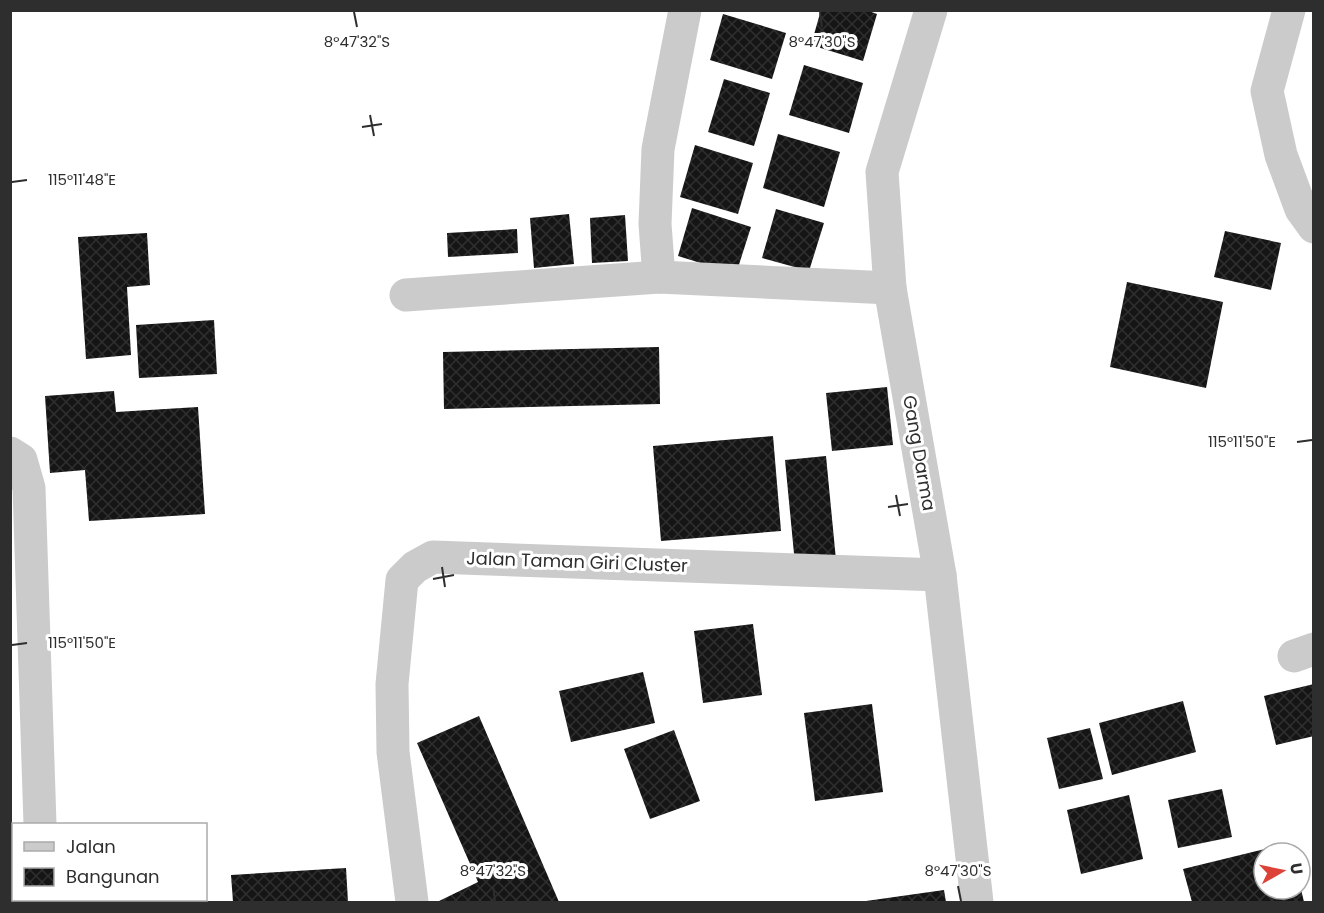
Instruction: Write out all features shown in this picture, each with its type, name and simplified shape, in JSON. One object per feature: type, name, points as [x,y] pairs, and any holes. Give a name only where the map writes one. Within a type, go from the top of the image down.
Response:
[{"type":"street","points":[[659,277],[654,224],[658,149],[686,10]]},
{"type":"street","name":"Gang Darma","points":[[931,10],[882,172],[890,288],[940,575],[977,903]]},
{"type":"street","points":[[1288,10],[1267,91],[1281,155],[1301,209],[1314,227]]},
{"type":"street","points":[[406,295],[659,277],[890,288]]},
{"type":"street","points":[[10,453],[21,460],[29,488],[40,823]]},
{"type":"street","name":"Jalan Taman Giri Cluster","points":[[412,903],[393,752],[392,684],[402,580],[416,567],[433,557],[940,575]]},
{"type":"building","points":[[821,10],[866,10],[877,14],[863,61],[811,45]]},
{"type":"building","points":[[723,14],[786,33],[772,79],[710,60]]},
{"type":"building","points":[[804,65],[863,83],[849,133],[789,115]]},
{"type":"building","points":[[724,79],[770,93],[754,146],[708,132]]},
{"type":"building","points":[[778,134],[840,152],[824,207],[763,188]]},
{"type":"building","points":[[695,145],[753,163],[738,214],[680,197]]},
{"type":"building","points":[[692,208],[751,227],[736,274],[678,256]]},
{"type":"building","points":[[776,209],[824,223],[809,271],[762,258]]},
{"type":"building","points":[[569,214],[574,264],[534,268],[530,218]]},
{"type":"building","points":[[625,215],[628,261],[592,263],[590,218]]},
{"type":"building","points":[[517,229],[518,253],[448,257],[447,233]]},
{"type":"building","points":[[1225,231],[1281,243],[1271,290],[1214,277]]},
{"type":"building","points":[[147,233],[150,285],[127,287],[131,355],[86,359],[78,237]]},
{"type":"building","points":[[1127,282],[1223,302],[1206,388],[1110,367]]},
{"type":"building","points":[[214,320],[217,374],[139,378],[136,325]]},
{"type":"building","points":[[659,347],[660,404],[444,409],[443,352]]},
{"type":"building","points":[[887,387],[893,445],[832,451],[826,393]]},
{"type":"building","points":[[114,391],[116,412],[198,407],[205,514],[89,521],[85,470],[50,473],[45,396]]},
{"type":"building","points":[[773,436],[781,531],[661,541],[653,446]]},
{"type":"building","points":[[826,456],[836,560],[795,564],[785,460]]},
{"type":"building","points":[[753,624],[762,695],[703,703],[694,631]]},
{"type":"building","points":[[643,672],[655,723],[571,742],[559,691]]},
{"type":"building","points":[[1314,684],[1314,736],[1276,745],[1264,696]]},
{"type":"building","points":[[1183,701],[1196,752],[1112,775],[1099,723]]},
{"type":"building","points":[[872,704],[883,792],[815,801],[804,713]]},
{"type":"building","points":[[479,716],[559,902],[437,902],[478,882],[417,743]]},
{"type":"building","points":[[1090,728],[1103,779],[1059,789],[1047,738]]},
{"type":"building","points":[[674,730],[700,801],[650,819],[624,749]]},
{"type":"building","points":[[1222,789],[1232,837],[1178,848],[1168,800]]},
{"type":"building","points":[[1129,795],[1143,859],[1081,874],[1067,810]]},
{"type":"building","points":[[1252,852],[1252,901],[1304,902],[1192,902],[1183,869]]},
{"type":"building","points":[[346,868],[348,902],[233,902],[231,875]]},
{"type":"building","points":[[944,890],[946,902],[866,902],[866,901]]}]
